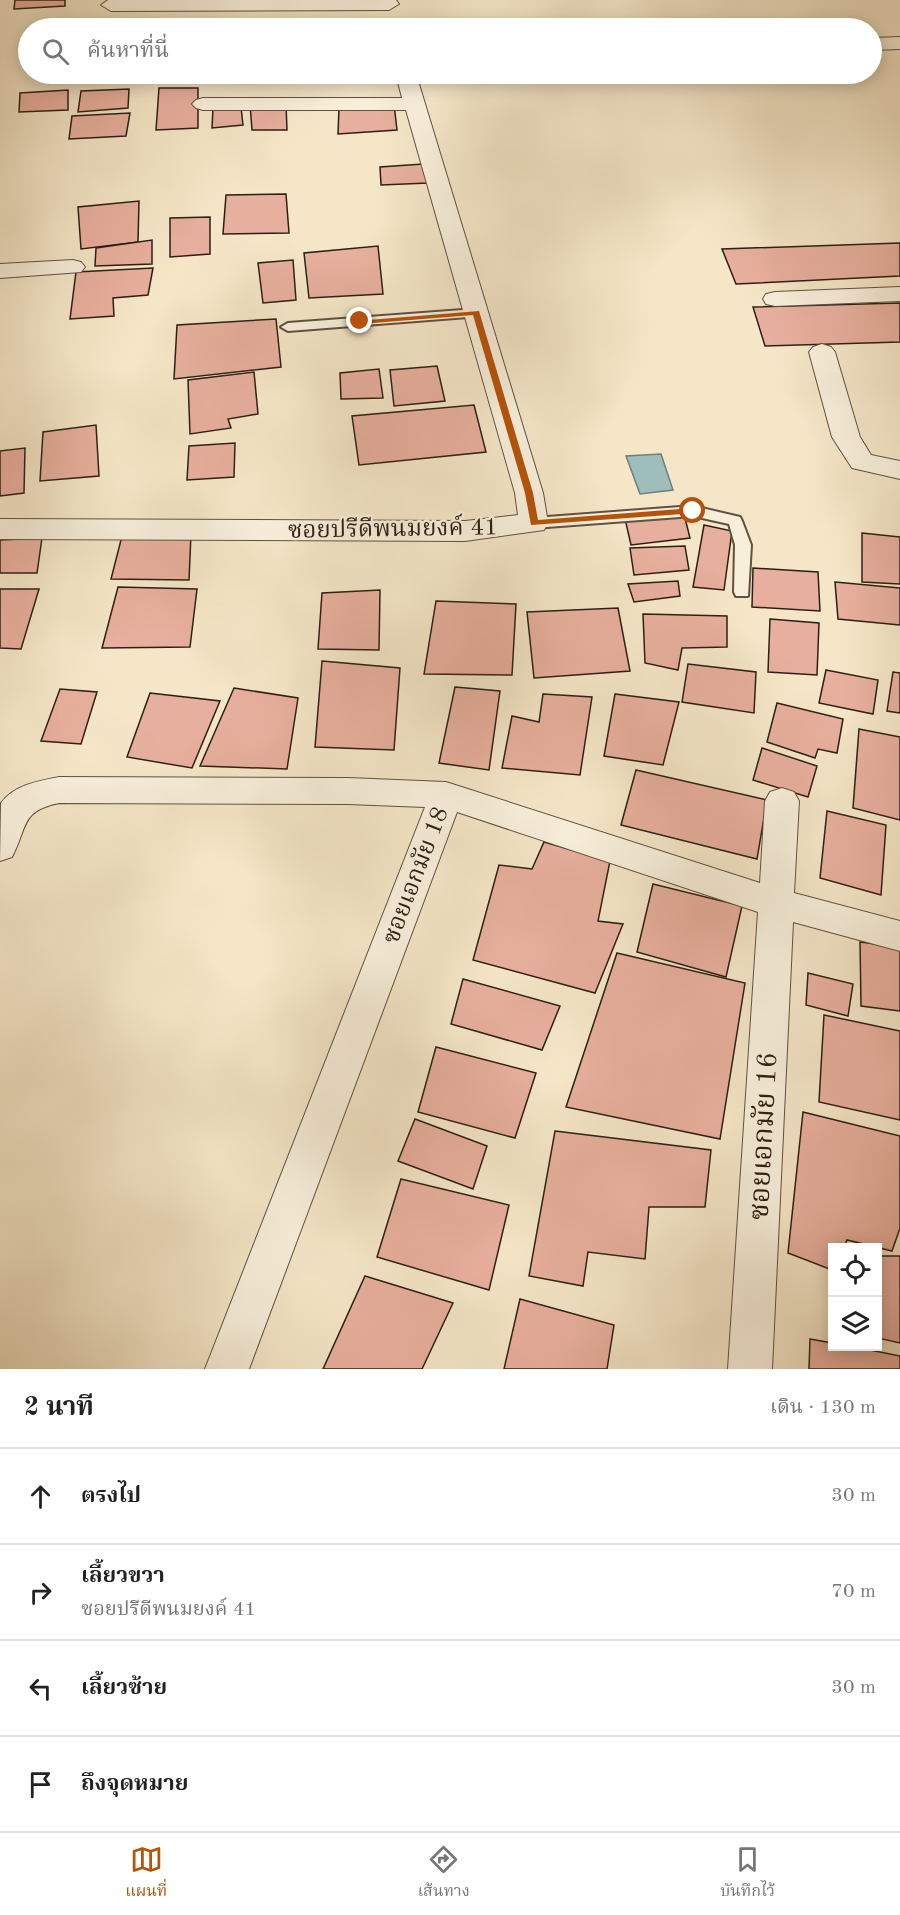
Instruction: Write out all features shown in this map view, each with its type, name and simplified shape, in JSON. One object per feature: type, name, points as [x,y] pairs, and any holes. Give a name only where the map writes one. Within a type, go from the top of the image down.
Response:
[{"type":"street","points":[[111,5],[390,8]]},
{"type":"street","points":[[882,44],[900,43]]},
{"type":"street","name":"ซอยปรีดีพนมยงค์ 41","points":[[0,529],[465,531],[534,523],[529,493],[415,104],[412,84]]},
{"type":"street","points":[[203,104],[415,104]]},
{"type":"street","points":[[0,271],[73,267]]},
{"type":"street","points":[[775,299],[900,294]]},
{"type":"street","points":[[822,352],[846,437],[862,462],[900,470]]},
{"type":"street","name":"ซอยเอกมัย 18","points":[[0,847],[11,814],[28,795],[59,790],[348,791],[446,795],[227,1369]]},
{"type":"street","points":[[446,795],[776,903],[900,936]]},
{"type":"street","name":"ซอยเอกมัย 16","points":[[750,1369],[782,801]]},
{"type":"lane","points":[[288,327],[476,313]]},
{"type":"lane","points":[[534,523],[693,511],[735,521],[743,545],[742,592]]},
{"type":"water","points":[[661,454],[673,490],[640,494],[626,456]]},
{"type":"building","points":[[15,0],[65,0],[65,6],[14,9]]},
{"type":"building","points":[[159,88],[198,88],[198,128],[156,130]]},
{"type":"building","points":[[129,89],[128,108],[78,112],[81,91]]},
{"type":"building","points":[[68,90],[68,110],[19,112],[20,93]]},
{"type":"building","points":[[250,104],[286,104],[287,130],[252,130]]},
{"type":"building","points":[[394,104],[397,130],[338,134],[339,107]]},
{"type":"building","points":[[241,107],[243,125],[212,128],[213,108]]},
{"type":"building","points":[[130,113],[126,136],[69,139],[72,116]]},
{"type":"building","points":[[423,164],[428,183],[381,185],[380,167]]},
{"type":"building","points":[[286,194],[289,233],[223,234],[226,195]]},
{"type":"building","points":[[139,201],[138,242],[81,249],[78,207]]},
{"type":"building","points":[[210,217],[210,254],[170,257],[170,218]]},
{"type":"building","points":[[152,240],[152,264],[95,266],[96,248]]},
{"type":"building","points":[[900,243],[900,276],[736,284],[722,249]]},
{"type":"building","points":[[378,246],[383,294],[309,298],[304,253]]},
{"type":"building","points":[[293,260],[296,300],[263,303],[258,263]]},
{"type":"building","points":[[153,268],[148,295],[113,298],[114,316],[70,319],[76,272]]},
{"type":"building","points":[[900,303],[900,342],[765,346],[753,307]]},
{"type":"building","points":[[276,319],[281,367],[174,379],[177,325]]},
{"type":"building","points":[[437,366],[445,401],[394,406],[390,370]]},
{"type":"building","points":[[379,369],[383,398],[341,399],[340,373]]},
{"type":"building","points":[[254,372],[258,414],[228,419],[231,428],[190,434],[188,380]]},
{"type":"building","points":[[474,405],[486,452],[359,465],[352,416]]},
{"type":"building","points":[[96,425],[99,476],[40,481],[43,432]]},
{"type":"building","points":[[235,443],[234,477],[187,480],[189,446]]},
{"type":"building","points":[[25,448],[24,493],[0,496],[0,451]]},
{"type":"building","points":[[684,514],[690,538],[631,545],[625,519]]},
{"type":"building","points":[[704,525],[732,531],[724,590],[693,587]]},
{"type":"building","points":[[862,533],[900,537],[900,584],[862,582]]},
{"type":"building","points":[[191,534],[189,580],[111,579],[122,536]]},
{"type":"building","points":[[42,538],[37,573],[0,573],[0,540]]},
{"type":"building","points":[[685,546],[689,570],[634,575],[630,548]]},
{"type":"building","points":[[753,568],[818,572],[820,611],[752,607]]},
{"type":"building","points":[[678,581],[680,596],[634,602],[628,584]]},
{"type":"building","points":[[835,582],[900,588],[900,625],[838,619]]},
{"type":"building","points":[[118,587],[197,589],[190,647],[102,648]]},
{"type":"building","points":[[0,589],[39,589],[21,649],[0,648]]},
{"type":"building","points":[[380,590],[379,650],[318,649],[322,593]]},
{"type":"building","points":[[436,601],[516,604],[512,675],[424,674]]},
{"type":"building","points":[[618,608],[630,671],[534,678],[527,612]]},
{"type":"building","points":[[643,614],[727,616],[727,647],[682,648],[678,670],[645,663]]},
{"type":"building","points":[[770,619],[819,623],[817,675],[768,672]]},
{"type":"building","points":[[322,661],[400,668],[394,750],[315,747]]},
{"type":"building","points":[[688,664],[756,672],[754,713],[682,702]]},
{"type":"building","points":[[826,670],[878,680],[873,714],[819,703]]},
{"type":"building","points":[[893,672],[900,673],[900,713],[887,711]]},
{"type":"building","points":[[455,687],[500,691],[489,770],[439,763]]},
{"type":"building","points":[[234,688],[298,698],[287,769],[200,766]]},
{"type":"building","points":[[60,689],[97,692],[81,744],[41,741]]},
{"type":"building","points":[[150,693],[220,701],[192,768],[127,757]]},
{"type":"building","points":[[543,694],[592,697],[580,775],[502,768],[512,716],[539,722]]},
{"type":"building","points":[[615,694],[679,702],[663,765],[604,756]]},
{"type":"building","points":[[777,703],[843,719],[837,753],[818,749],[815,758],[767,742]]},
{"type":"building","points":[[859,729],[900,737],[900,820],[853,808]]},
{"type":"building","points":[[762,748],[817,766],[808,797],[753,780]]},
{"type":"building","points":[[636,770],[767,800],[757,859],[621,825]]},
{"type":"building","points":[[827,811],[886,825],[881,895],[820,878]]},
{"type":"building","points":[[544,842],[610,861],[598,921],[623,924],[595,993],[473,960],[499,865],[532,869]]},
{"type":"building","points":[[653,884],[742,906],[726,977],[637,952]]},
{"type":"building","points":[[860,942],[900,947],[900,1011],[861,1006]]},
{"type":"building","points":[[617,953],[745,983],[720,1139],[566,1107]]},
{"type":"building","points":[[808,973],[853,984],[848,1016],[806,1005]]},
{"type":"building","points":[[463,979],[560,1006],[542,1050],[451,1024]]},
{"type":"building","points":[[824,1015],[900,1031],[900,1120],[819,1102]]},
{"type":"building","points":[[436,1047],[536,1073],[515,1138],[418,1112]]},
{"type":"building","points":[[803,1112],[900,1136],[900,1228],[892,1251],[882,1249],[882,1243],[859,1243],[847,1240],[846,1243],[828,1243],[828,1268],[788,1253]]},
{"type":"building","points":[[415,1119],[487,1146],[473,1189],[398,1161]]},
{"type":"building","points":[[555,1131],[711,1150],[705,1207],[649,1207],[645,1259],[588,1252],[583,1286],[529,1276]]},
{"type":"building","points":[[401,1179],[509,1205],[489,1290],[377,1257]]},
{"type":"building","points":[[882,1256],[900,1256],[900,1343],[882,1339]]},
{"type":"building","points":[[365,1276],[453,1303],[422,1369],[323,1369]]},
{"type":"building","points":[[520,1299],[614,1325],[607,1369],[504,1369]]},
{"type":"building","points":[[810,1339],[828,1342],[828,1351],[875,1351],[900,1356],[900,1369],[809,1369]]},
{"type":"route","points":[[360,321],[476,313],[529,493],[534,523],[626,518],[693,511]]}]
